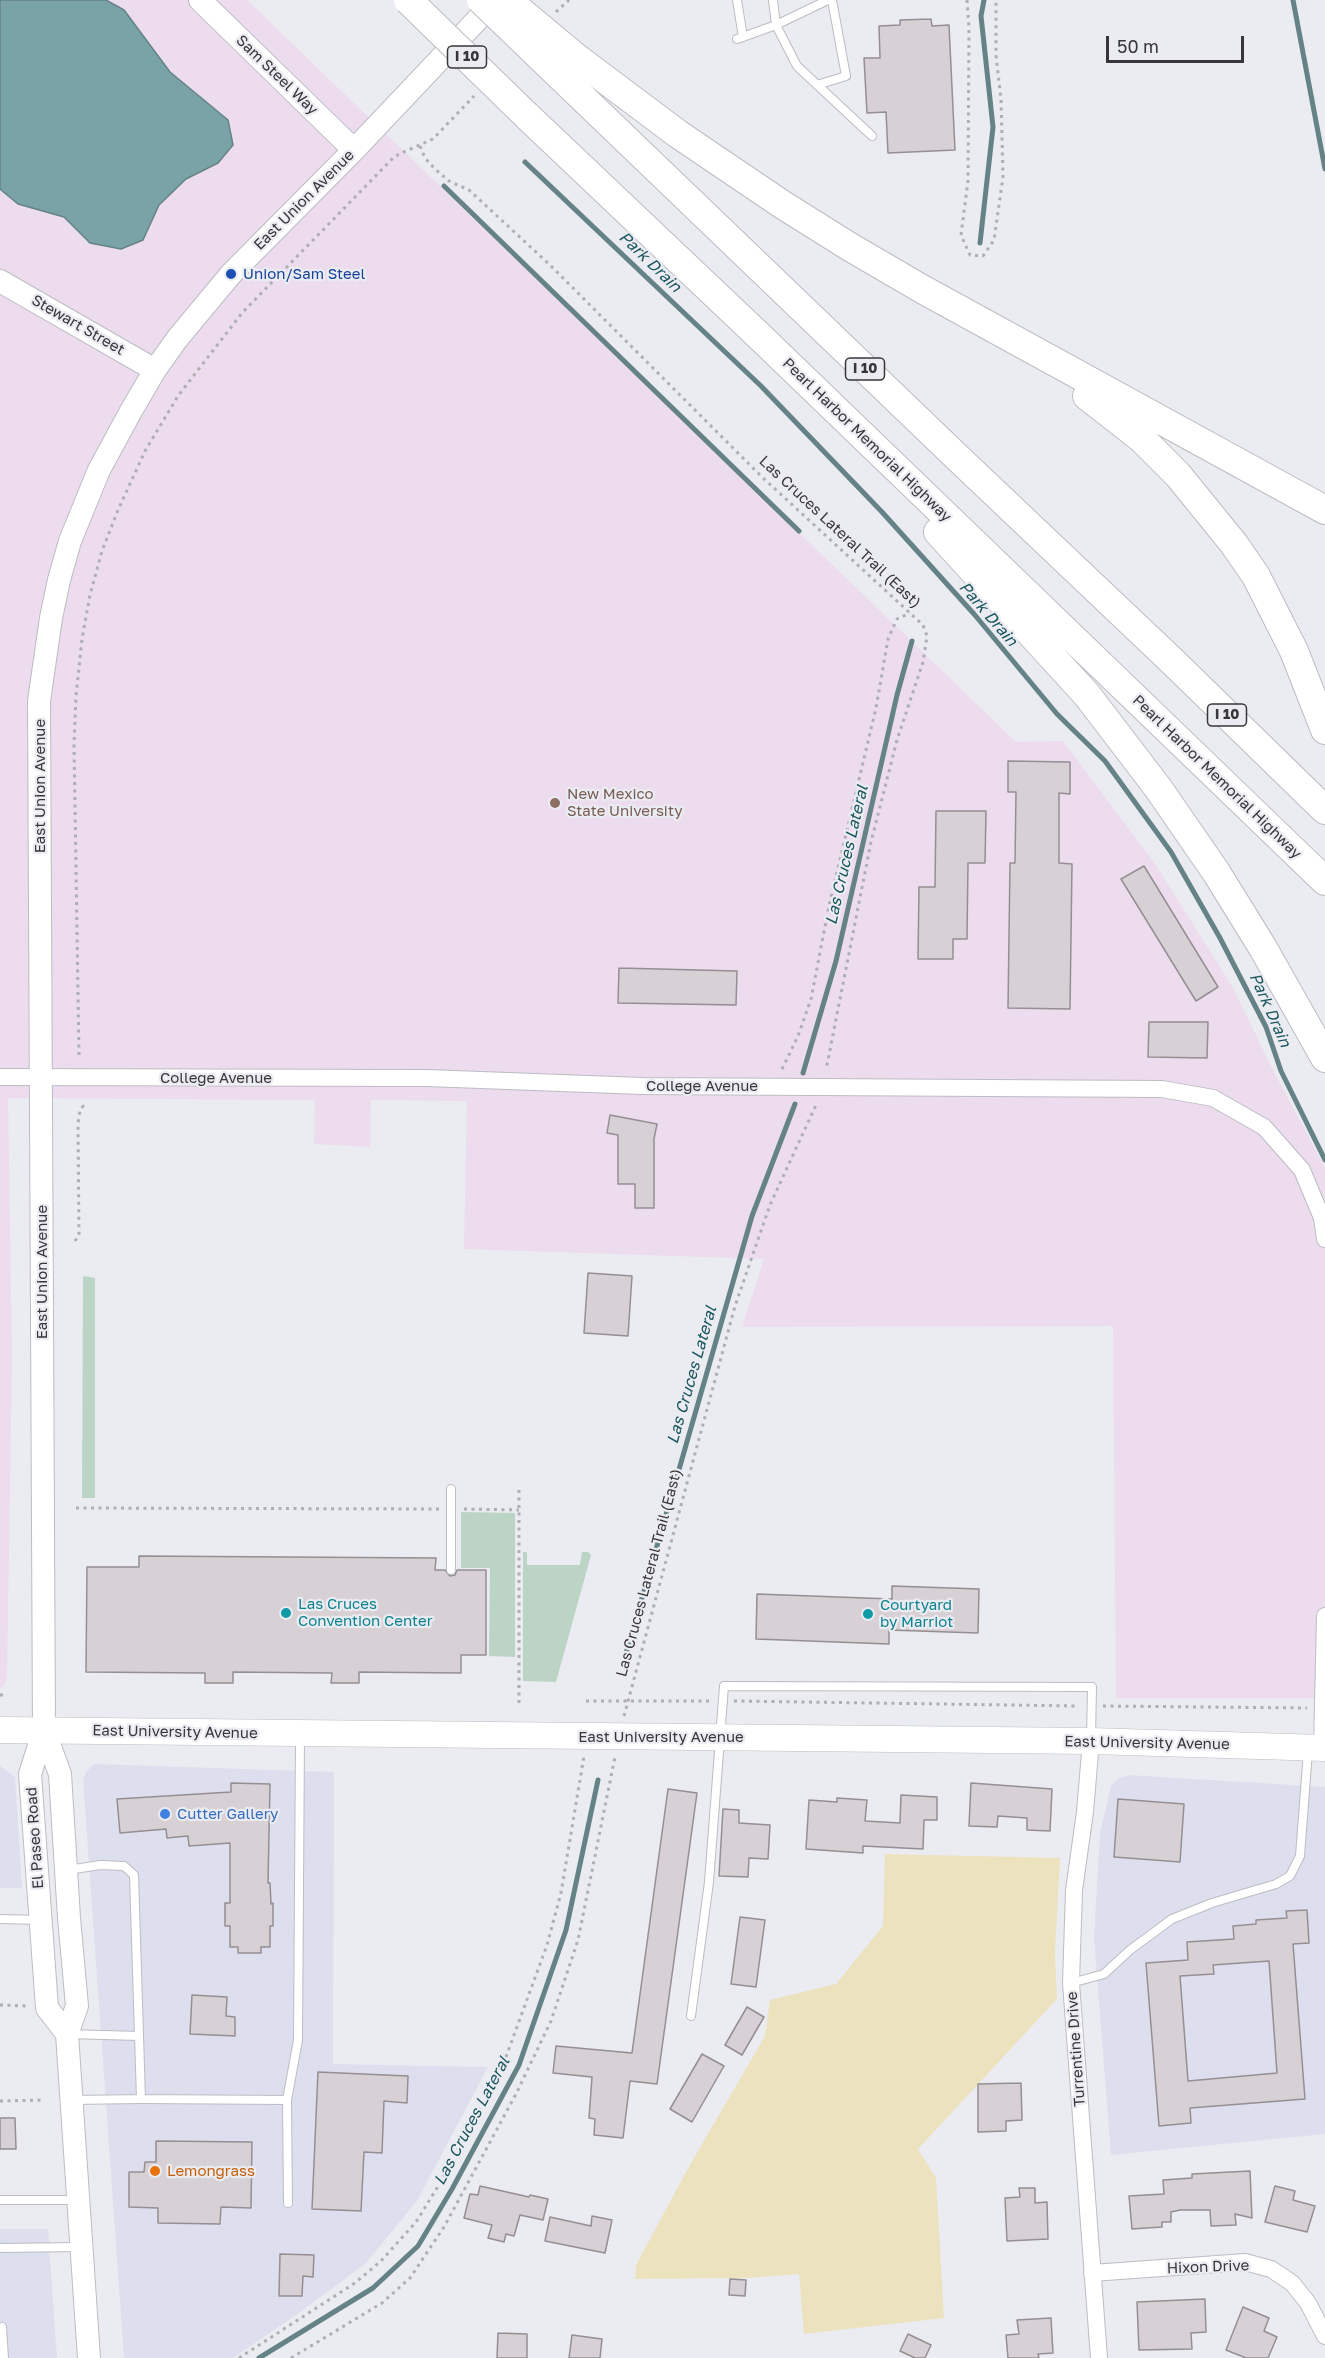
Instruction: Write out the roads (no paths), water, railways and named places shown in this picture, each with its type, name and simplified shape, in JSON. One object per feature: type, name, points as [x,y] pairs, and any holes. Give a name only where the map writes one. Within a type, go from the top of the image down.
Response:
[{"type":"highway","name":"Pearl Harbor Memorial Highway","points":[[408,0],[1315,872]]},
{"type":"highway","name":"I 10","points":[[481,0],[569,68],[958,459],[1171,660],[1325,810]]},
{"type":"highway","points":[[507,0],[569,68],[678,134],[783,205],[922,289],[1106,409],[1142,439],[1178,475],[1234,544],[1256,576],[1294,651],[1325,730]]},
{"type":"highway","points":[[922,289],[1325,510]]},
{"type":"highway","points":[[756,333],[1079,687],[1117,732],[1216,872],[1280,978],[1325,1059]]},
{"type":"main road","name":"East University Avenue","points":[[0,1730],[1091,1741],[1320,1748]]},
{"type":"street","name":"Sam Steel Way","points":[[200,0],[354,150]]},
{"type":"street","name":"East Union Avenue","points":[[44,1730],[39,700],[51,618],[70,541],[104,460],[155,370],[177,339],[231,274],[354,150],[496,0]]},
{"type":"street","name":"Stewart Street","points":[[0,281],[155,370]]},
{"type":"street","name":"College Avenue","points":[[0,1077],[427,1078],[642,1086],[1162,1089],[1213,1098],[1264,1127],[1302,1170],[1322,1218],[1325,1239]]},
{"type":"street","points":[[1320,1748],[1324,1708],[1325,1616]]},
{"type":"street","name":"El Paseo Road","points":[[44,1730],[60,1774],[77,2006],[67,2034],[88,2358]]},
{"type":"street","name":"El Paseo Road","points":[[44,1730],[30,1774],[47,2008],[67,2034]]},
{"type":"street","name":"Turrentine Drive","points":[[1091,1741],[1085,1812],[1074,1890],[1071,1983],[1099,2358]]},
{"type":"street","name":"Hixon Drive","points":[[1092,2273],[1245,2262],[1271,2269],[1292,2283],[1308,2303],[1325,2336]]},
{"type":"lane","points":[[737,0],[740,38],[776,25],[830,0],[846,76],[817,85]]},
{"type":"lane","points":[[773,0],[776,25],[797,66],[872,136]]},
{"type":"lane","points":[[451,1489],[451,1570]]},
{"type":"lane","points":[[691,2016],[709,1882],[722,1737],[724,1686],[1092,1687],[1091,1741]]},
{"type":"lane","points":[[288,2203],[287,2100],[298,2040],[300,1733]]},
{"type":"lane","points":[[1071,1983],[1104,1974],[1130,1950],[1172,1919],[1212,1903],[1276,1884],[1290,1876],[1300,1856],[1320,1748]]},
{"type":"lane","points":[[66,1870],[100,1865],[123,1866],[134,1875],[141,2099]]},
{"type":"lane","points":[[0,1919],[41,1920]]},
{"type":"lane","points":[[67,2034],[139,2036]]},
{"type":"lane","points":[[71,2100],[287,2100]]},
{"type":"lane","points":[[0,2200],[79,2199]]},
{"type":"lane","points":[[0,2248],[82,2247]]},
{"type":"lane","points":[[0,2328],[2,2328],[4,2358]]},
{"type":"water","points":[[0,0],[106,0],[124,10],[170,72],[228,120],[233,145],[218,163],[186,179],[159,205],[143,240],[121,249],[90,243],[64,217],[18,204],[0,189]]},
{"type":"waterway","name":"Las Cruces Lateral","points":[[980,243],[993,127],[981,16],[984,0]]},
{"type":"waterway","name":"Park Drain","points":[[1293,0],[1325,169]]},
{"type":"waterway","name":"Park Drain","points":[[525,162],[761,386],[882,512],[974,614],[1057,714],[1105,761],[1171,852],[1220,938],[1266,1027],[1281,1071],[1325,1160]]},
{"type":"waterway","points":[[444,186],[799,531]]},
{"type":"waterway","name":"Las Cruces Lateral","points":[[803,1073],[836,961],[897,695],[912,641]]},
{"type":"waterway","name":"Las Cruces Lateral","points":[[625,1657],[752,1216],[795,1104]]},
{"type":"waterway","name":"Las Cruces Lateral","points":[[259,2358],[373,2288],[418,2246],[452,2189],[519,2065],[566,1930],[598,1780]]},
{"type":"place","name":"Union/Sam Steel","points":[[231,274]]},
{"type":"place","name":"New Mexico State University","points":[[555,803]]},
{"type":"place","name":"Las Cruces Convention Center","points":[[286,1613]]},
{"type":"place","name":"Courtyard by Marriot","points":[[868,1614]]},
{"type":"place","name":"Cutter Gallery","points":[[165,1814]]},
{"type":"place","name":"Lemongrass","points":[[155,2171]]}]
